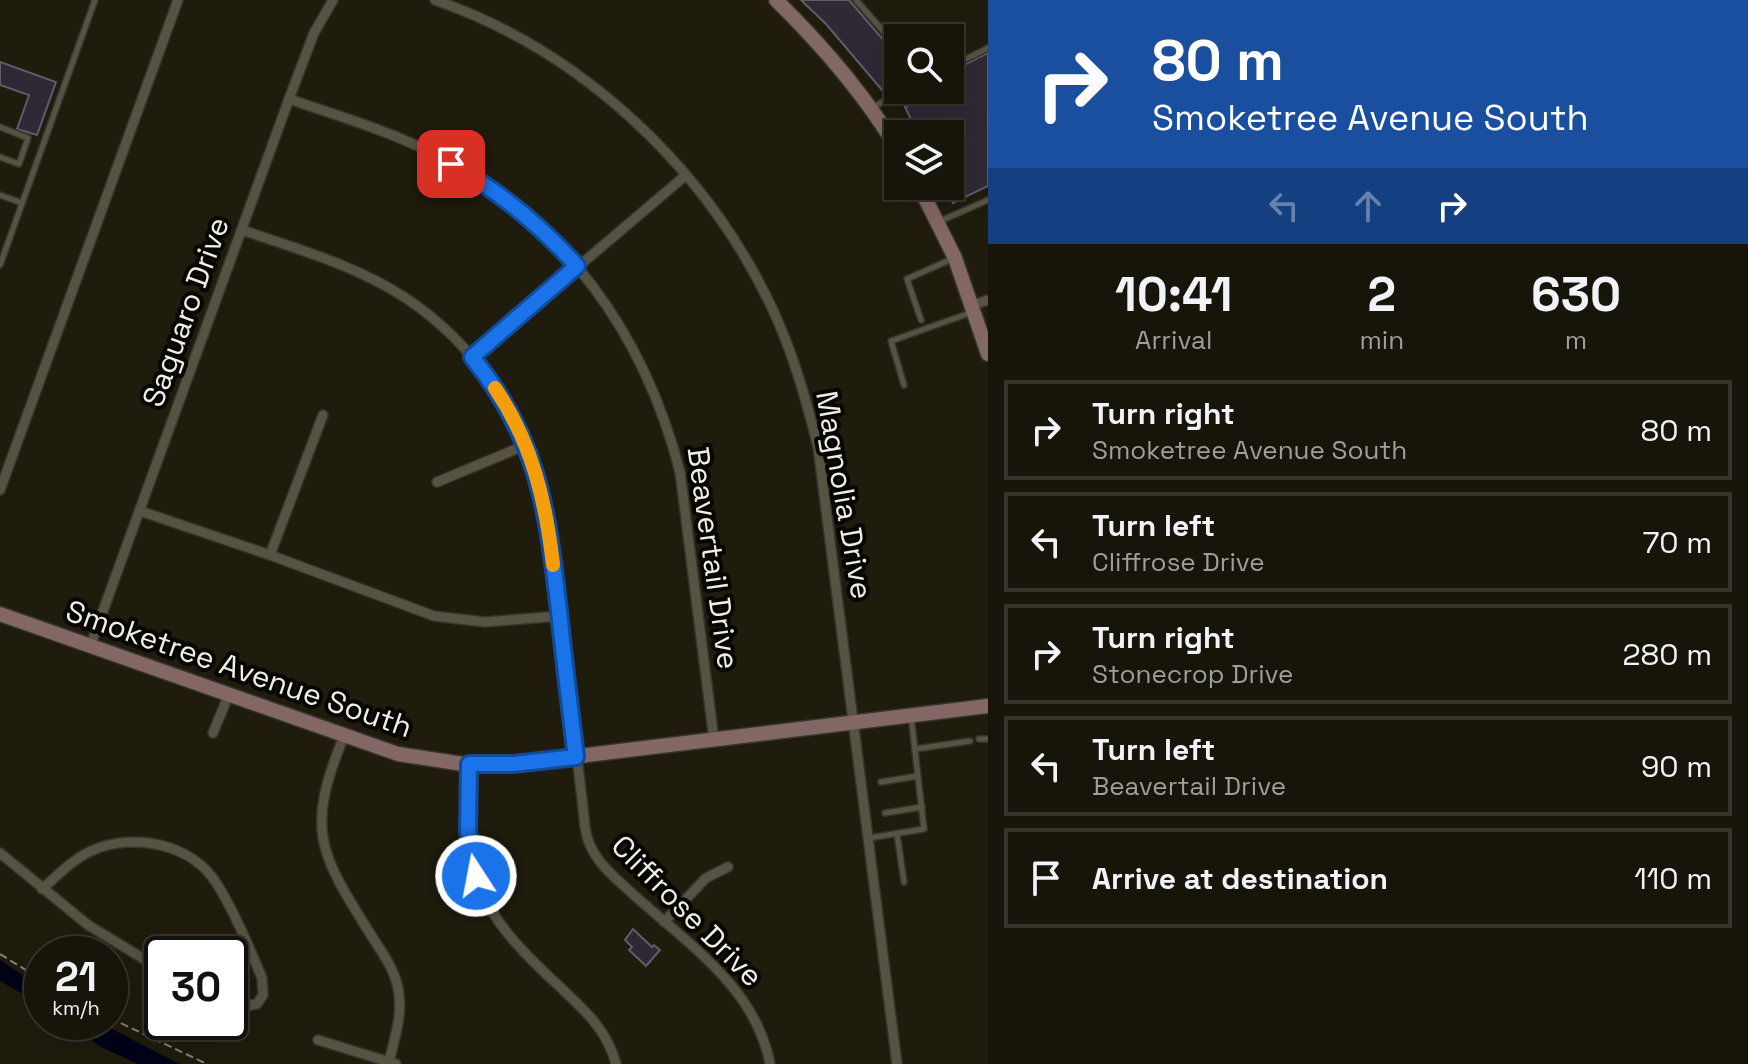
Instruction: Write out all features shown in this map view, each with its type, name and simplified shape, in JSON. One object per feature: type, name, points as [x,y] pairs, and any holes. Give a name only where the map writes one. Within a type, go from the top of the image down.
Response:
[{"type":"street","points":[[0,490],[178,0]]},
{"type":"street","name":"Saguaro Drive","points":[[91,644],[289,99],[314,33],[333,0]]},
{"type":"street","name":"Magnolia Drive","points":[[435,0],[507,31],[549,55],[626,114],[686,175],[723,224],[749,265],[781,330],[806,399],[818,447],[897,1064]]},
{"type":"street","points":[[776,0],[806,29],[884,130]]},
{"type":"street","name":"Beavertail Drive","points":[[289,99],[400,139],[467,173],[528,217],[577,266],[604,300],[631,343],[658,399],[671,435],[687,509],[714,740]]},
{"type":"street","points":[[472,357],[686,175]]},
{"type":"street","points":[[926,200],[955,258],[988,354]]},
{"type":"street","name":"Cliffrose Drive","points":[[242,230],[358,271],[383,284],[429,315],[472,357],[503,399],[526,445],[544,502],[586,833],[592,851],[607,871],[722,973],[740,993],[760,1029],[770,1064]]},
{"type":"street","points":[[974,308],[988,300]]},
{"type":"street","points":[[270,555],[323,415]]},
{"type":"street","points":[[437,482],[526,445]]},
{"type":"street","points":[[140,511],[451,619],[502,622],[559,616]]},
{"type":"street","name":"Smoketree Avenue South","points":[[0,614],[398,754],[469,764],[576,757],[988,707]]},
{"type":"street","points":[[213,733],[229,694]]},
{"type":"street","points":[[318,1040],[393,1063],[400,1010],[397,981],[337,881],[323,841],[322,797],[327,776],[344,736]]},
{"type":"street","points":[[469,764],[469,846],[476,876],[488,905],[514,944],[597,1023],[616,1064]]},
{"type":"street","points":[[42,889],[74,861],[105,845],[132,841],[149,843],[183,854],[205,870],[217,883],[242,936]]},
{"type":"street","points":[[0,853],[107,938],[144,960]]},
{"type":"street","points":[[664,922],[706,878],[728,867]]},
{"type":"street","points":[[248,949],[261,976],[263,993],[257,1004],[248,1006]]},
{"type":"lane","points":[[0,265],[95,0]]},
{"type":"lane","points":[[856,0],[884,32]]},
{"type":"lane","points":[[964,60],[988,48]]},
{"type":"lane","points":[[870,109],[884,102]]},
{"type":"lane","points":[[0,127],[28,138],[19,164],[0,157]]},
{"type":"lane","points":[[0,195],[22,203]]},
{"type":"lane","points":[[937,222],[988,200]]},
{"type":"lane","points":[[921,320],[907,279],[955,258]]},
{"type":"lane","points":[[904,385],[891,341],[974,308]]},
{"type":"lane","points":[[868,838],[924,829],[911,716]]},
{"type":"lane","points":[[979,739],[988,739]]},
{"type":"lane","points":[[915,749],[970,741]]},
{"type":"lane","points":[[881,782],[918,776]]},
{"type":"lane","points":[[885,813],[922,807]]},
{"type":"lane","points":[[897,834],[904,882]]},
{"type":"path","points":[[0,954],[24,969]]},
{"type":"path","points":[[128,1027],[207,1064]]},
{"type":"water","points":[[0,960],[24,976],[24,995],[0,981]]},
{"type":"water","points":[[128,1037],[179,1064],[138,1064],[91,1040],[128,1040]]},
{"type":"building","points":[[801,0],[849,0],[884,41],[884,88],[882,90],[826,24]]},
{"type":"building","points":[[988,53],[988,186],[964,198],[964,120],[911,120],[905,107],[911,104],[964,104],[964,65]]},
{"type":"building","points":[[0,62],[56,82],[37,135],[17,129],[29,95],[0,85]]},
{"type":"building","points":[[633,929],[652,947],[654,945],[660,950],[646,966],[629,950],[632,947],[625,940]]},
{"type":"slow traffic","points":[[495,388],[516,423],[537,475],[553,565]]},
{"type":"route","points":[[451,164],[499,194],[528,217],[577,266],[472,357],[503,399],[537,475],[549,530],[576,757],[513,764],[469,764],[468,831],[476,876]]}]
